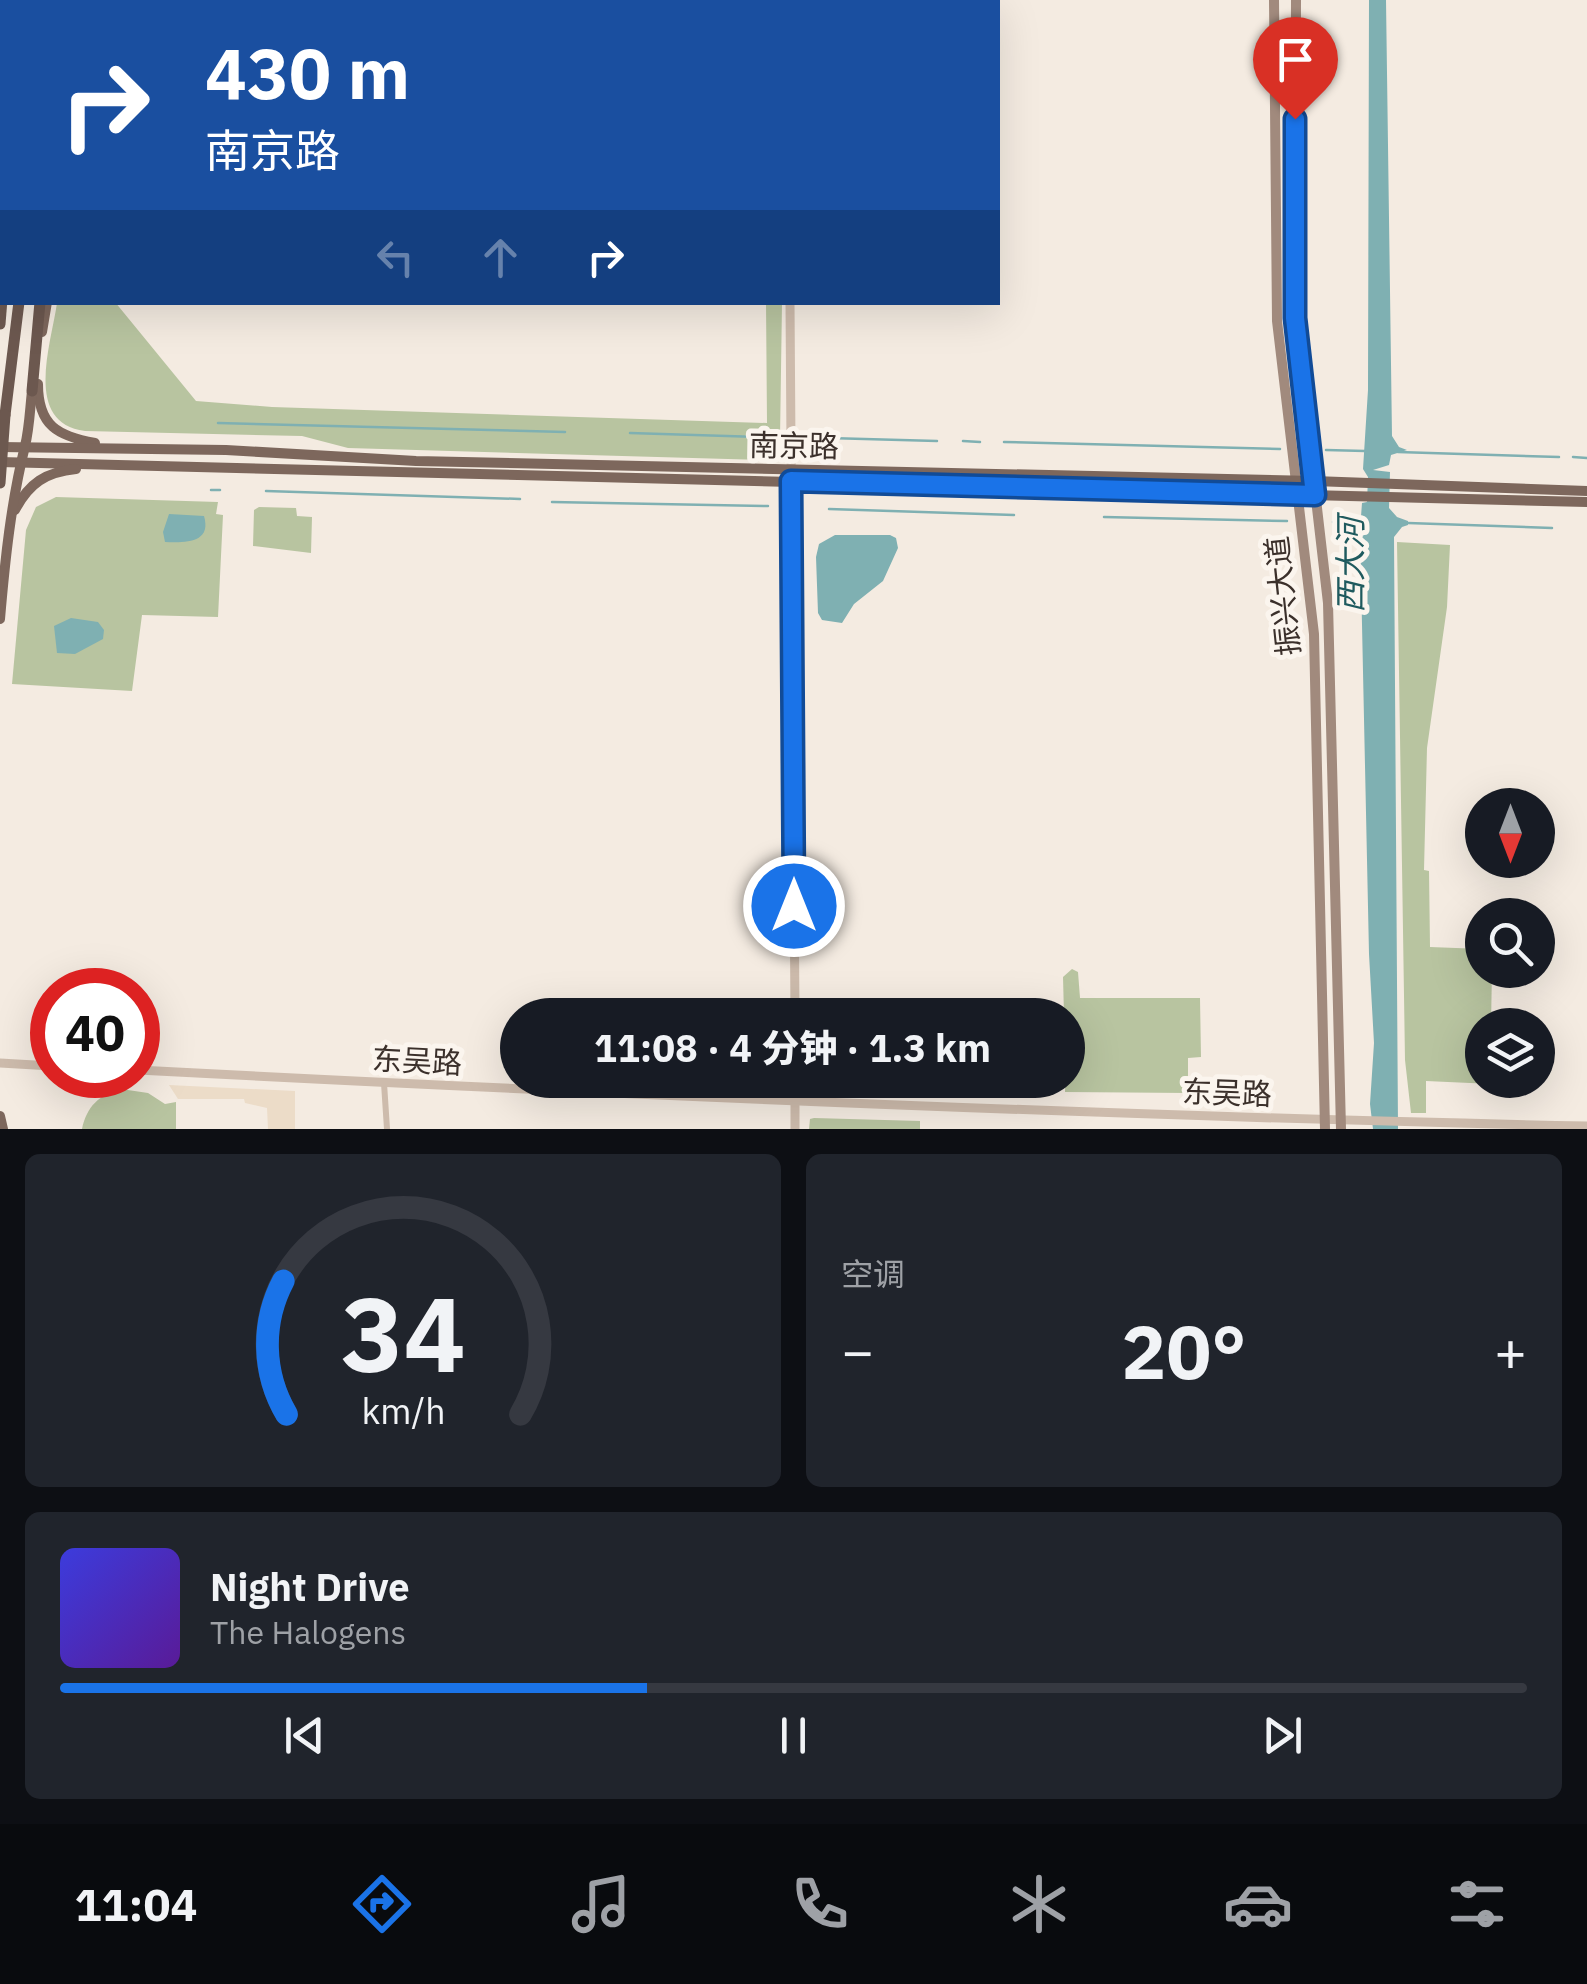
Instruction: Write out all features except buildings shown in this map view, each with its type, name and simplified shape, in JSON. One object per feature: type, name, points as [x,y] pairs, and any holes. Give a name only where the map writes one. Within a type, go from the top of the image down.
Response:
[{"type":"highway","points":[[0,483],[19,305]]},
{"type":"highway","points":[[32,392],[44,305]]},
{"type":"main road","name":"振兴大道","points":[[1274,0],[1276,321],[1314,634],[1325,1125]]},
{"type":"main road","name":"振兴大道","points":[[1296,0],[1295,318],[1331,661],[1341,1125]]},
{"type":"main road","points":[[44,305],[38,391],[41,410],[58,432],[96,443],[210,450]]},
{"type":"main road","points":[[0,619],[7,534],[42,335]]},
{"type":"main road","name":"南京路","points":[[0,447],[210,450],[416,462],[1315,495],[1587,491]]},
{"type":"main road","name":"南京路","points":[[0,462],[1314,481],[1402,492],[1587,502]]},
{"type":"main road","points":[[7,534],[22,496],[44,476],[127,464]]},
{"type":"main road","points":[[0,1116],[3,1129]]},
{"type":"street","points":[[790,305],[794,998]]},
{"type":"street","points":[[0,1063],[30,1065]]},
{"type":"street","name":"东吴路","points":[[160,1071],[795,1104],[1325,1125],[1407,1122],[1587,1126]]},
{"type":"street","points":[[384,1083],[388,1129]]},
{"type":"street","points":[[795,1098],[796,1129]]},
{"type":"green space","points":[[57,305],[117,305],[196,401],[272,407],[767,423],[766,305],[782,305],[780,438],[778,447],[763,460],[348,448],[302,436],[85,431],[66,425],[54,414],[47,398],[47,360]]},
{"type":"green space","points":[[56,497],[218,502],[216,514],[223,515],[218,617],[142,615],[132,691],[12,684],[26,530],[36,507]]},
{"type":"green space","points":[[296,508],[297,516],[312,517],[311,553],[253,546],[254,510]]},
{"type":"green space","points":[[1397,542],[1450,545],[1447,607],[1427,748],[1424,870],[1429,871],[1430,947],[1465,948],[1465,988],[1492,988],[1491,1008],[1465,1008],[1465,1083],[1426,1081],[1426,1113],[1411,1113],[1405,1060]]},
{"type":"green space","points":[[1072,969],[1078,972],[1080,998],[1064,998],[1063,977]]},
{"type":"green space","points":[[1085,998],[1200,998],[1201,1057],[1188,1058],[1188,1093],[1085,1092]]},
{"type":"green space","points":[[102,1098],[176,1102],[176,1129],[82,1129],[95,1103]]},
{"type":"green space","points":[[810,1119],[920,1121],[920,1129],[809,1129]]},
{"type":"shaded area","points":[[169,1085],[295,1091],[295,1129],[268,1129],[267,1108],[245,1103],[244,1099],[178,1099]]},
{"type":"water","points":[[1369,0],[1386,0],[1392,436],[1399,447],[1407,450],[1391,455],[1389,465],[1373,470],[1390,472],[1389,508],[1408,521],[1394,537],[1398,1129],[1373,1129],[1370,1104],[1374,1043],[1360,530],[1368,477],[1363,469],[1368,390]]},
{"type":"water","points":[[169,514],[204,516],[204,532],[195,540],[165,542],[163,532]]},
{"type":"water","points":[[835,535],[890,535],[896,538],[898,548],[883,581],[854,604],[842,623],[822,620],[818,613],[816,557],[819,544]]},
{"type":"water","points":[[71,618],[98,622],[104,630],[103,639],[75,654],[57,653],[54,626]]},
{"type":"waterway","points":[[218,423],[565,432]]},
{"type":"waterway","points":[[630,433],[759,437]]},
{"type":"waterway","points":[[828,438],[937,441]]},
{"type":"waterway","points":[[963,441],[980,442]]},
{"type":"waterway","points":[[1004,442],[1280,449]]},
{"type":"waterway","points":[[1326,450],[1365,451]]},
{"type":"waterway","points":[[1398,452],[1559,457]]},
{"type":"waterway","points":[[1573,457],[1587,458]]},
{"type":"waterway","points":[[211,490],[220,490]]},
{"type":"waterway","points":[[266,491],[520,499]]},
{"type":"waterway","points":[[552,502],[768,506]]},
{"type":"waterway","points":[[829,509],[1014,515]]},
{"type":"waterway","points":[[1104,517],[1287,521]]},
{"type":"waterway","name":"西大河","points":[[1333,522],[1360,522]]},
{"type":"waterway","points":[[1408,523],[1552,528]]},
{"type":"route","points":[[794,906],[791,481],[1315,495],[1295,318],[1295,119]]}]
